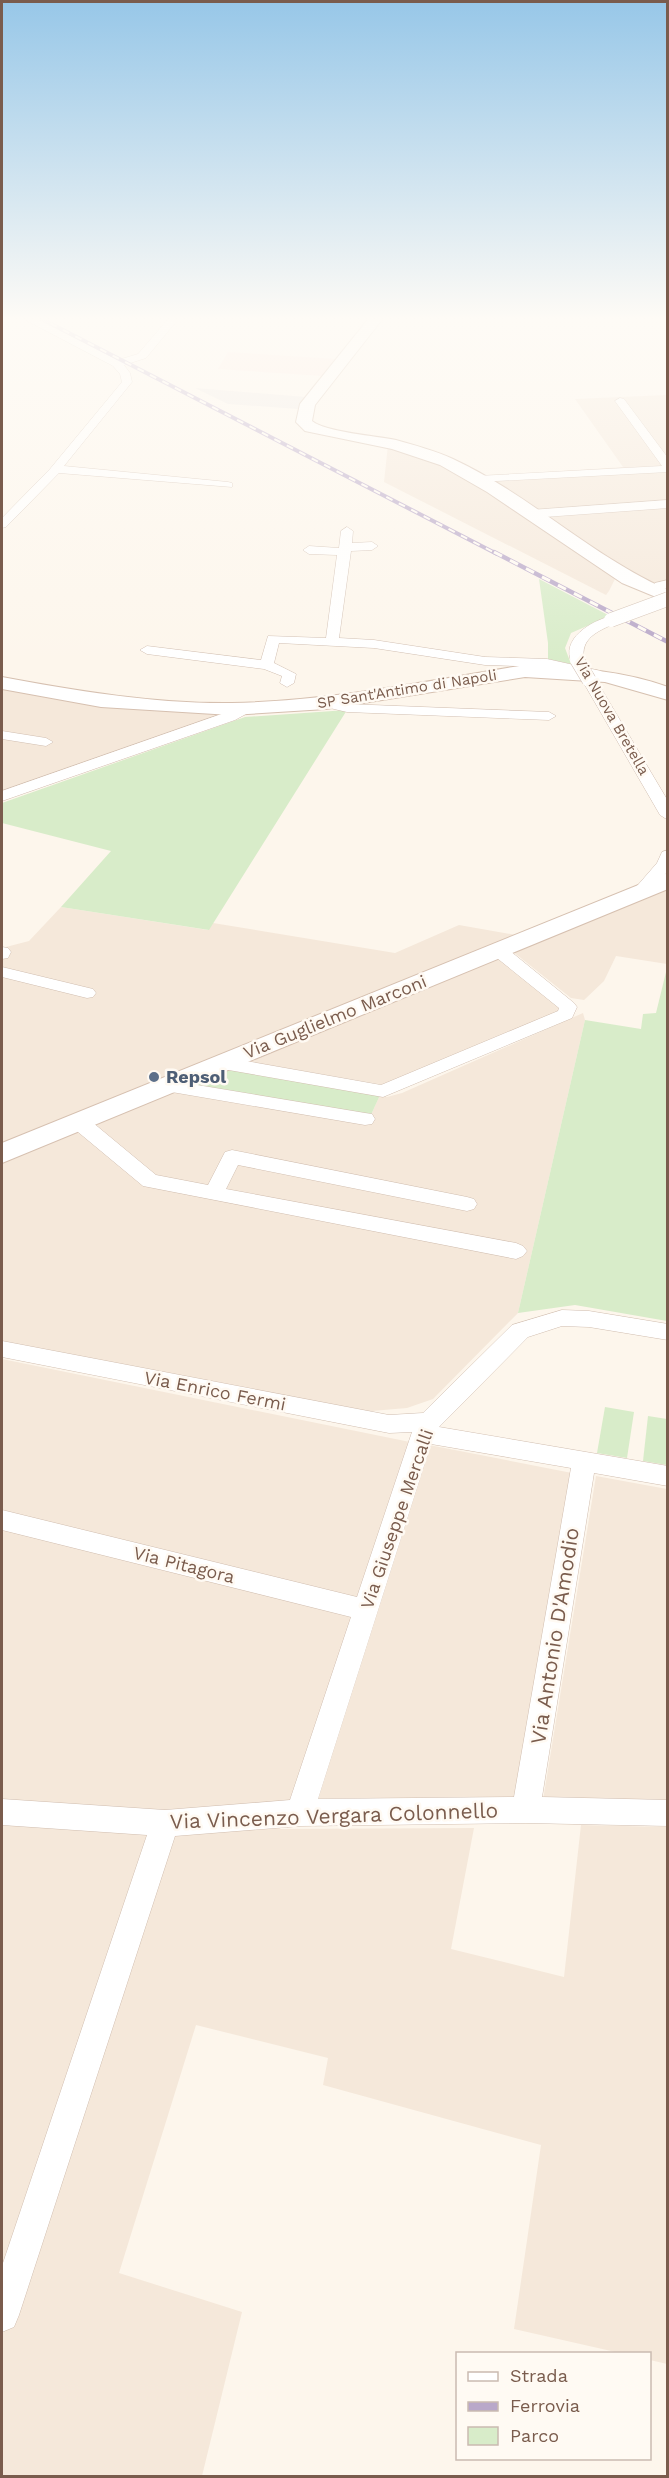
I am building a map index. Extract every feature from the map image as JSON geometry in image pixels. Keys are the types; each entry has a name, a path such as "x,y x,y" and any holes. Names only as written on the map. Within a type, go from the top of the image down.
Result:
{"street":[{"path":"2,524 56,469 86,433"},
{"path":"329,433 416,451 446,462 478,479 628,579 666,592"},
{"path":"643,433 668,467"},
{"path":"478,479 668,467"},
{"path":"56,469 228,485"},
{"path":"531,514 668,504"},
{"path":"332,642 347,531"},
{"path":"309,550 372,546"},
{"name":"Via Nuova Bretella","path":"666,592 582,636 576,645 578,660 597,678 668,815"},
{"path":"267,665 273,639 374,644 485,661 547,663 597,678"},
{"path":"147,650 267,665 289,674 286,694"},
{"name":"SP Sant'Antimo di Napoli","path":"2,683 111,702 220,708 250,708 286,694 326,703 406,692 495,674 525,671 597,678 646,686 668,694"},
{"path":"326,703 347,708 549,716"},
{"path":"2,796 250,708"},
{"path":"2,735 46,742"},
{"path":"643,890 665,864 668,855"},
{"name":"Via Guglielmo Marconi","path":"2,1154 668,880"},
{"path":"223,1063 384,1091 566,1014 568,1007 498,950"},
{"path":"2,972 87,993"},
{"path":"167,1086 365,1119"},
{"path":"80,1122 150,1181 516,1251"},
{"path":"214,1193 232,1157 467,1204"},
{"name":"Via Giuseppe Mercalli","path":"300,1813 426,1427 520,1331 562,1318 589,1319 668,1332"},
{"name":"Via Enrico Fermi","path":"2,1349 389,1424 426,1427"},
{"path":"426,1427 584,1461 668,1476"},
{"name":"Via Antonio D'Amodio","path":"526,1810 584,1461"},
{"name":"Via Pitagora","path":"2,1520 366,1610"},
{"name":"Via Vincenzo Vergara Colonnello","path":"2,1812 165,1822 300,1813 526,1810 668,1813"},
{"path":"2,2315 165,1822"}],"shaded area":[{"path":"599,433 667,433 667,592 647,584 484,476 623,467"},
{"path":"388,445 443,463 617,575 609,591 606,595 384,482"},
{"path":"2,687 81,702 220,712 219,716 2,791"},
{"path":"667,886 667,964 616,956 604,981 584,1000 571,998 512,951"},
{"path":"61,907 208,930 213,923 395,953 459,925 516,935 2,1146 2,948 29,941"},
{"path":"496,957 562,1010 385,1085 246,1061"},
{"path":"583,1013 585,1020 518,1313 433,1399 407,1408 360,1412 2,1341 2,1162 171,1090 370,1117 381,1093 387,1097 402,1093"},
{"path":"2,1359 410,1442 280,1829 474,1828 451,1949 564,1977 581,1825 667,1827 667,2364 651,2360 651,2352 616,2352 514,2329 541,2145 323,2085 328,2058 196,2025 119,2273 242,2312 202,2476 2,2476"},
{"path":"429,1445 572,1473 516,1798 315,1798"},
{"path":"596,1476 667,1489 667,1800 543,1800"}],"green space":[{"path":"539,579 610,616 571,633 565,648 571,664 548,659"},
{"path":"347,710 209,930 61,907 111,851 2,823 2,803 245,717"},
{"path":"667,968 667,1321 575,1305 518,1313 585,1020 641,1029 643,1014 656,1013"},
{"path":"228,1067 381,1093 370,1117 178,1085"},
{"path":"605,1407 634,1412 627,1458 597,1453"},
{"path":"648,1416 667,1419 667,1465 643,1461"}],"railway":[{"path":"262,433 497,554"},
{"path":"494,552 668,642"}],"place":[{"name":"Repsol","path":"154,1077"}]}
